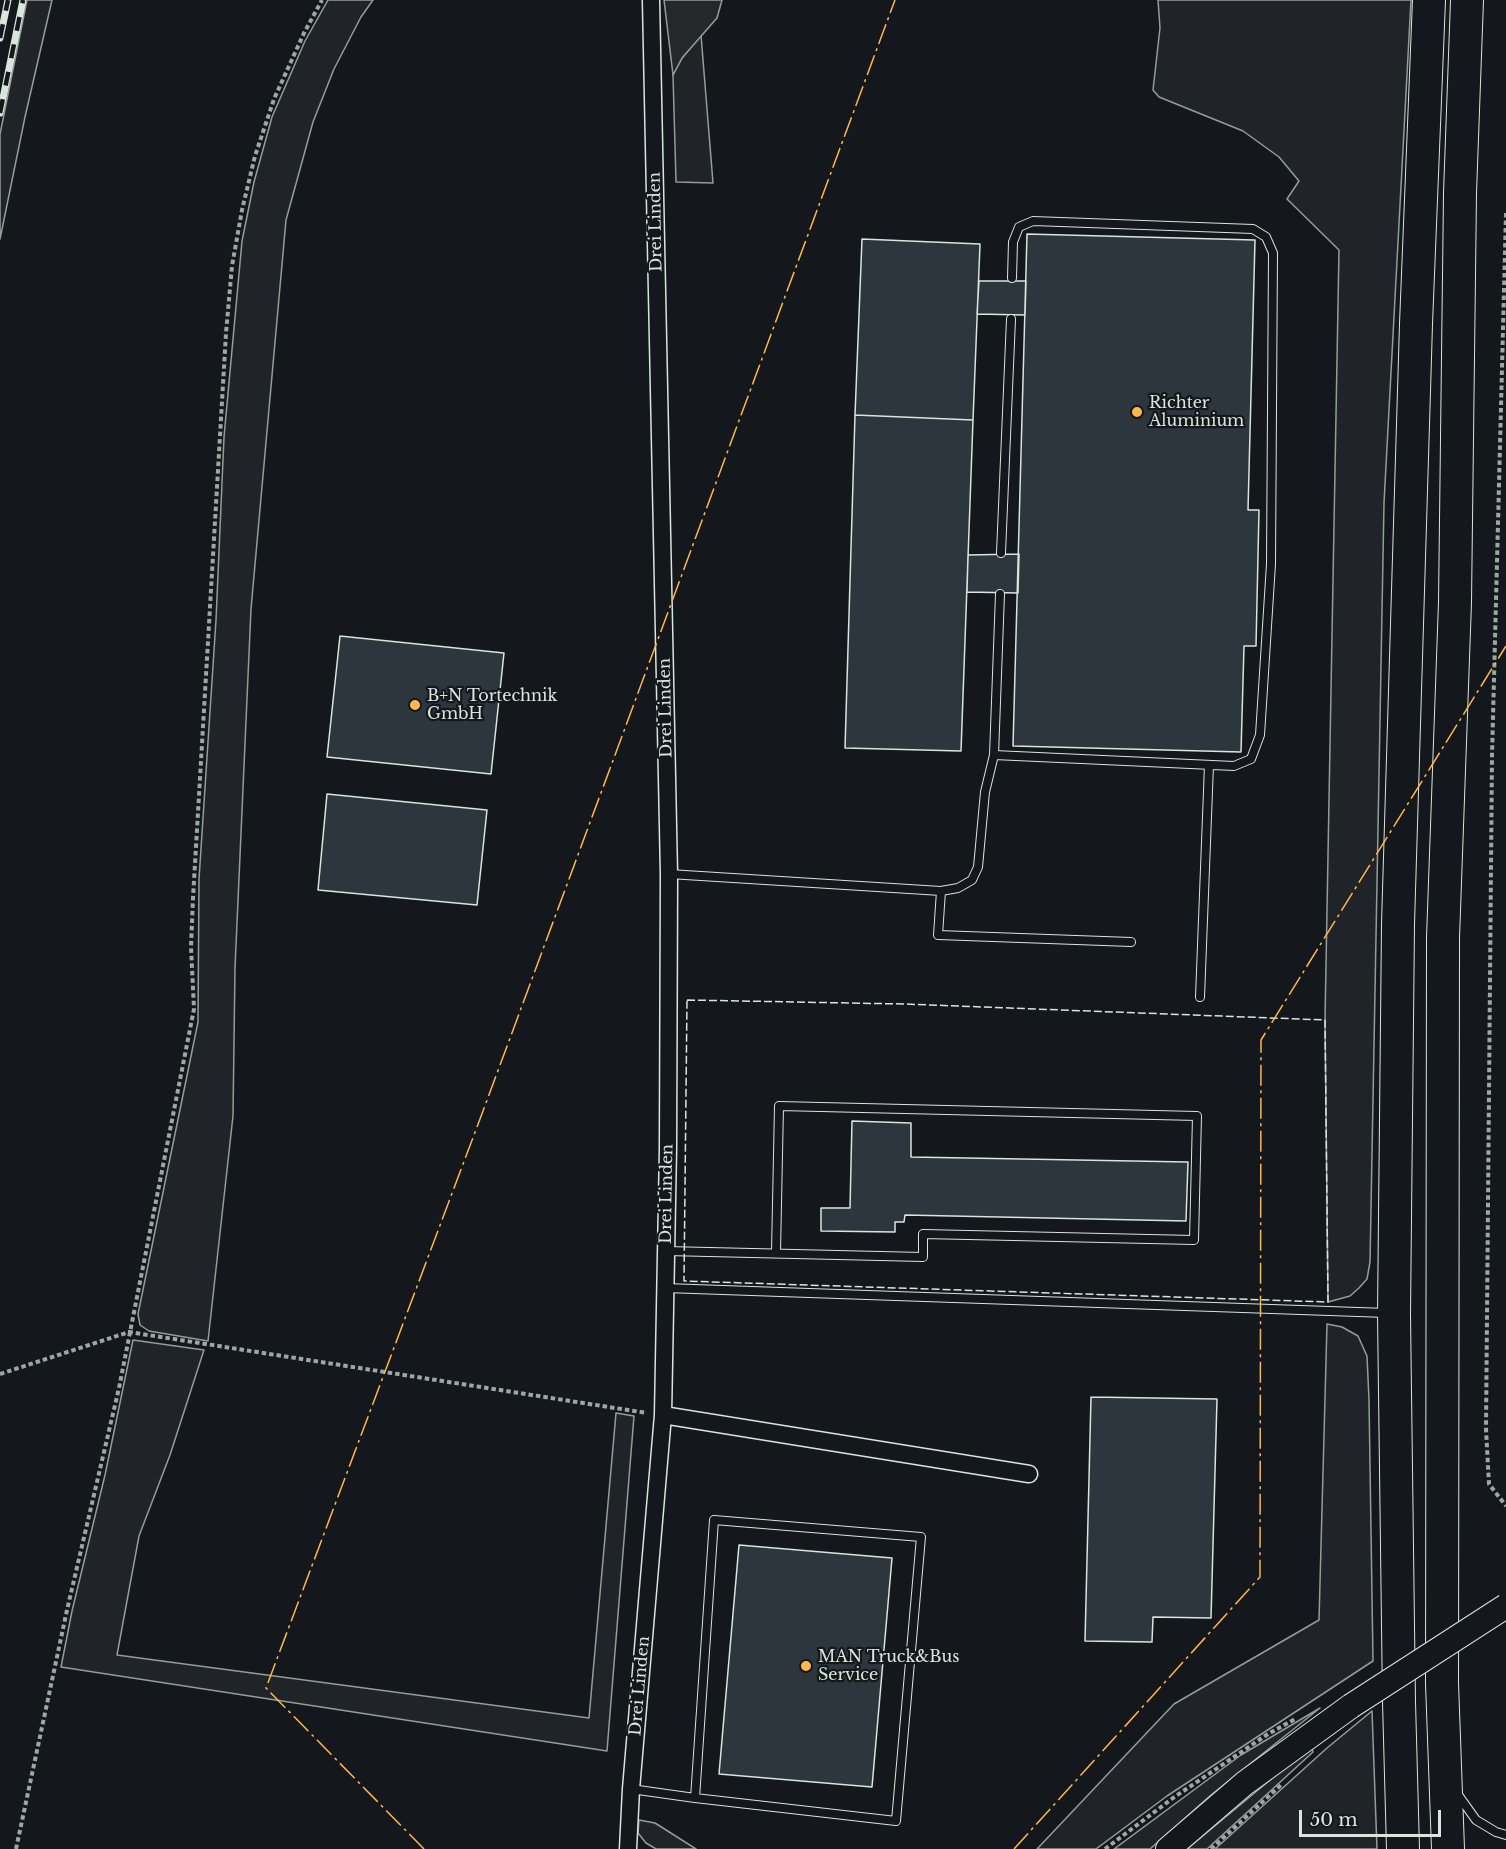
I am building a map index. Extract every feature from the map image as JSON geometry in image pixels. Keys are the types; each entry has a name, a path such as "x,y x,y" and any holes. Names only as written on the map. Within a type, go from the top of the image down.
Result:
{"highway":[{"path":"1403,1849 1394,1314 1398,924 1404,686 1429,0"},
{"path":"1448,1849 1442,1683 1443,938 1455,602 1460,193 1467,0"}],"main road":[{"path":"1168,1849 1245,1783 1351,1706 1506,1606"}],"street":[{"name":"Drei Linden","path":"628,1849 663,1415 666,1251 669,874 651,0"},
{"path":"663,1415 1029,1474"}],"lane":[{"path":"994,755 1234,766 1251,759 1260,735 1270,564 1274,253 1266,237 1253,230 1033,221 1019,227 1013,242 1012,278"},
{"path":"1002,553 1011,320"},
{"path":"669,874 941,891 958,888 972,880 978,867 985,792 994,755 1000,594"},
{"path":"1200,997 1209,765"},
{"path":"941,891 938,935 1131,942"},
{"path":"666,1251 923,1257 923,1234 1194,1240 1197,1116 779,1106 776,1252"},
{"path":"665,1288 1394,1314"},
{"path":"631,1790 695,1798 896,1821 921,1538 714,1520 695,1798"},
{"path":"1446,1778 1476,1820 1506,1835"}],"path":[{"path":"16,1849 68,1610 103,1463 194,1009 191,948 193,898 232,266 242,210 258,147 274,99 322,0"},
{"path":"1506,213 1492,756 1486,1429 1489,1484 1506,1506"},
{"path":"0,1374 129,1332 663,1415"},
{"path":"1105,1849 1173,1798 1268,1734 1297,1718"},
{"path":"1211,1849 1283,1783"}],"shaded area":[{"path":"27,0 52,0 0,239 0,134"},
{"path":"328,0 373,0 361,17 334,69 313,122 286,220 251,609 235,968 233,1116 208,1341 149,1331 140,1325 138,1314 198,1022 199,879 216,620 224,437 242,241 254,182 272,117 305,41"},
{"path":"664,0 722,0 717,18 682,58 673,75"},
{"path":"1158,0 1411,0 1384,503 1370,1262 1367,1279 1359,1288 1350,1296 1328,1302 1325,1020 1339,250 1287,199 1299,181 1279,157 1243,131 1159,97 1153,90 1160,28"},
{"path":"701,35 713,183 676,182 673,75 682,58"},
{"path":"1327,1324 1342,1327 1358,1336 1367,1356 1373,1661 1167,1796 1096,1849 1037,1849 1174,1704 1319,1620"},
{"path":"133,1340 204,1350 170,1455 139,1536 117,1655 589,1718 616,1413 634,1416 607,1751 61,1667"},
{"path":"1320,1708 1211,1795 1150,1849 1114,1849 1241,1755"},
{"path":"1372,1711 1377,1849 1215,1849 1327,1748"},
{"path":"1311,1746 1313,1752 1207,1849 1187,1849"},
{"path":"639,1820 655,1823 696,1849 656,1849 646,1843 638,1833"}],"building":[{"name":"Richter Aluminium","path":"1027,234 1255,240 1248,510 1259,510 1256,646 1244,646 1241,752 1013,746"},
{"path":"862,239 980,244 973,420 855,415"},
{"path":"979,281 1026,281 1025,315 977,314"},
{"path":"855,415 973,420 961,751 845,748"},
{"path":"1019,554 1018,593 967,592 968,555"},
{"name":"B+N Tortechnik GmbH","path":"340,636 504,653 491,774 327,757"},
{"path":"327,794 487,810 477,905 318,890"},
{"path":"852,1121 911,1123 911,1157 1188,1162 1186,1221 905,1215 904,1222 895,1222 895,1232 821,1231 821,1208 850,1208"},
{"path":"1091,1397 1217,1399 1211,1618 1153,1617 1152,1642 1085,1641"},
{"name":"MAN Truck&Bus Service","path":"739,1545 892,1558 872,1787 719,1774"}],"railway":[{"path":"0,38 8,0"},
{"path":"0,113 23,0"}],"fence":[{"path":"687,1000 904,1004 1325,1020 1328,1302 684,1281 687,1000"}],"power":[{"path":"424,1849 266,1688 483,1111 895,0"},
{"path":"1014,1849 1260,1577 1261,1040 1506,646"}],"place":[{"name":"Richter Aluminium","path":"1137,412"},
{"name":"B+N Tortechnik GmbH","path":"415,705"},
{"name":"MAN Truck&Bus Service","path":"806,1666"}]}
